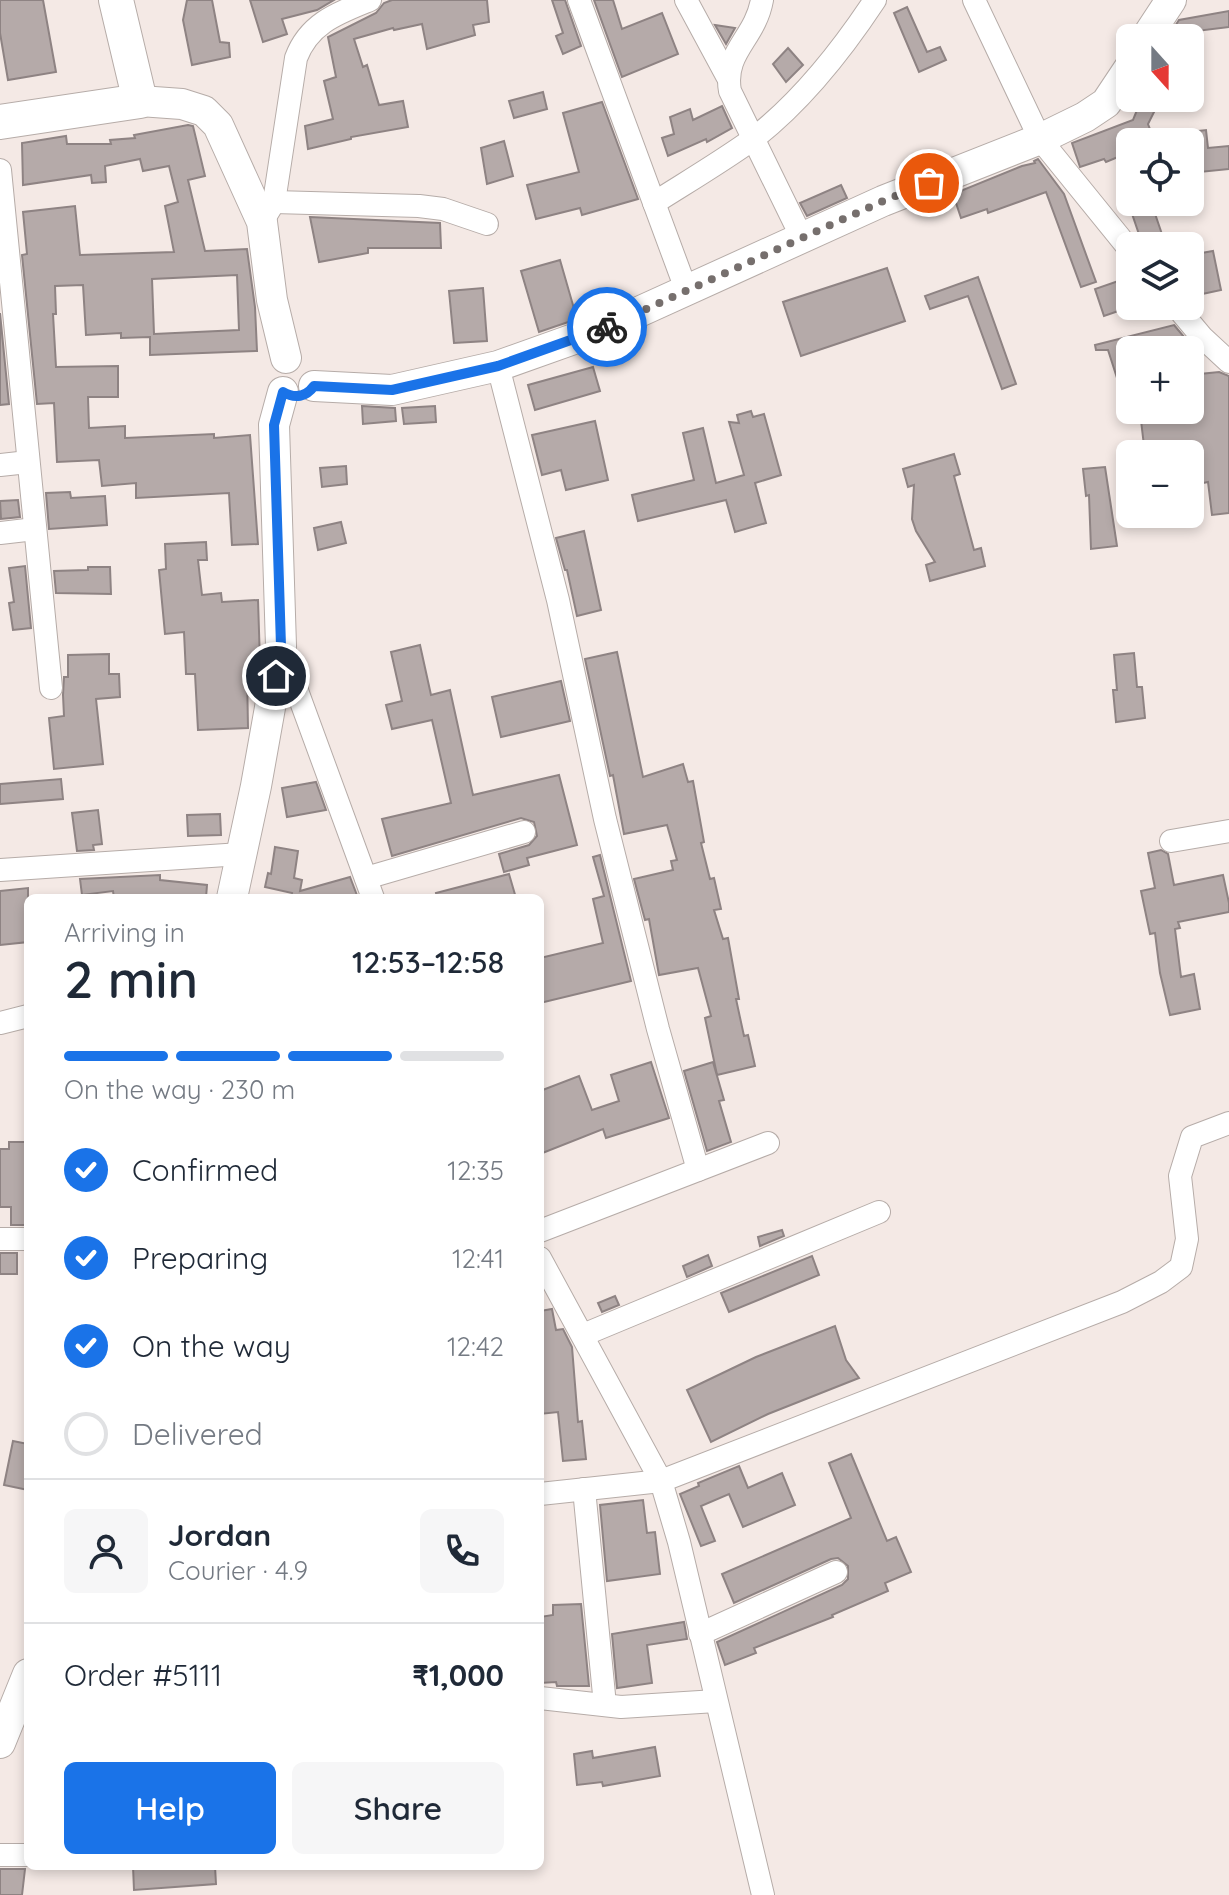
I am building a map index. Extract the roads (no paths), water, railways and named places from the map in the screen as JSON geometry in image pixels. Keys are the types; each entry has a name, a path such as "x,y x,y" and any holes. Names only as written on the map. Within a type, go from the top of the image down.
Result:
{"main road":[{"path":"116,0 140,101"},
{"path":"1155,24 1171,0"},
{"path":"314,386 392,390 498,366 599,330 883,201 1040,139 1106,103 1116,88"},
{"path":"0,122 140,101 182,104 204,111 218,125 268,212 272,300 286,358"},
{"path":"299,356 312,362 317,375 314,386 302,396 283,392 276,381 277,368 286,358 299,356"},
{"path":"233,894 281,646 274,425 283,392"},
{"path":"0,1743 24,1684"}],"street":[{"path":"370,0 326,18 301,44 268,212 419,206 443,209 487,224"},
{"path":"579,0 687,292"},
{"path":"686,0 727,76 730,91 802,238"},
{"path":"727,76 731,60 759,18 762,0"},
{"path":"654,203 753,138 813,82 875,0"},
{"path":"974,0 1040,139 1116,233"},
{"path":"0,170 10,380 28,462 51,688"},
{"path":"1188,320 1229,362"},
{"path":"498,366 558,600 605,819 658,1029 698,1170"},
{"path":"0,465 28,462"},
{"path":"0,533 35,529"},
{"path":"281,646 369,888 524,832"},
{"path":"1171,841 1229,831"},
{"path":"0,870 241,854"},
{"path":"0,1023 24,1017"},
{"path":"544,1494 661,1481 1122,1302 1161,1282 1181,1267 1187,1239 1180,1176 1192,1137 1229,1123"},
{"path":"544,1229 768,1143"},
{"path":"583,1335 879,1212"},
{"path":"0,1239 24,1239"},
{"path":"544,1265 661,1481 679,1542 763,1895"},
{"path":"584,1489 605,1705"},
{"path":"700,1634 836,1572"},
{"path":"544,1698 650,1707 716,1701"},
{"path":"0,1855 24,1855"}]}
